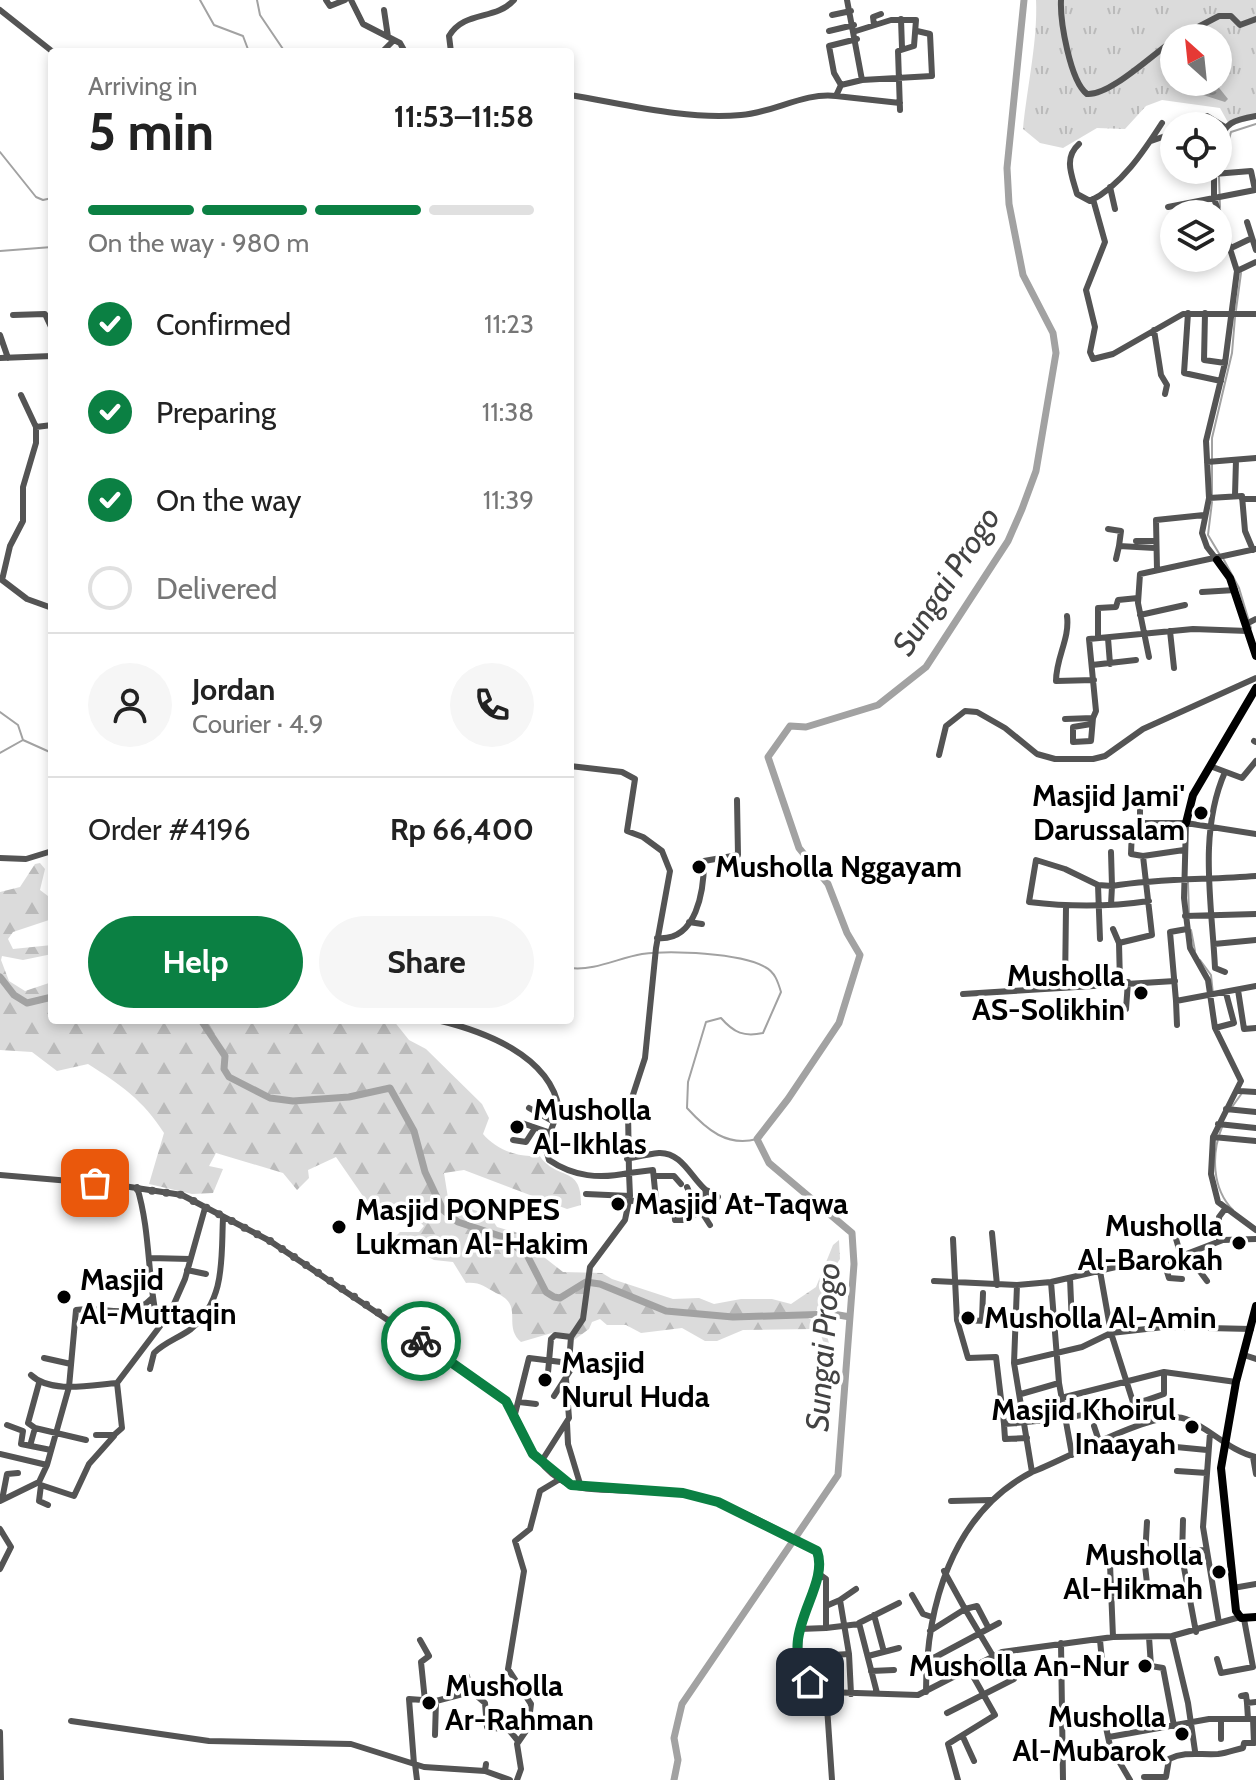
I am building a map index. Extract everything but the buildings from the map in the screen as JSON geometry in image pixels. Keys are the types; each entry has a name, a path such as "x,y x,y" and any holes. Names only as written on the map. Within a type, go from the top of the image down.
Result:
{"main road":[{"path":"1217,560 1252,624 1256,656"},
{"path":"1188,824 1193,795 1256,688"},
{"path":"1256,1306 1224,1442 1221,1494 1233,1588 1242,1618 1256,1619"}],"street":[{"path":"326,0 330,6 345,0"},
{"path":"351,0 363,24 391,38 400,48"},
{"path":"450,48 449,36 463,21 498,11 514,0"},
{"path":"847,0 862,80"},
{"path":"1061,0 1063,38 1080,87 1087,94 1095,95 1112,86 1160,50"},
{"path":"0,10 48,48"},
{"path":"384,10 391,38 385,48"},
{"path":"832,15 851,11"},
{"path":"874,25 873,17 881,14"},
{"path":"1204,24 1219,16 1231,16 1240,25 1256,19"},
{"path":"574,96 681,113 721,116 778,108 820,95 900,106 898,54 902,48 901,19"},
{"path":"841,85 834,73 829,46 855,31 874,25 916,19 914,46 902,48"},
{"path":"829,31 855,31"},
{"path":"841,85 862,80 933,74 930,34 917,31"},
{"path":"836,96 841,85"},
{"path":"1232,122 1256,116"},
{"path":"1079,144 1070,153 1071,174 1080,198 1093,199 1110,187 1151,141 1160,126"},
{"path":"1151,141 1160,138"},
{"path":"1204,200 1255,189 1251,171 1232,172"},
{"path":"1214,184 1214,198"},
{"path":"1110,187 1115,209"},
{"path":"1093,199 1105,242 1086,290 1095,327 1091,356 1097,359 1113,354 1188,313 1256,314"},
{"path":"1247,222 1256,250"},
{"path":"1232,248 1252,238"},
{"path":"1217,560 1204,542 1204,515 1209,498 1208,425 1221,381 1233,313 1237,271 1232,257"},
{"path":"1237,271 1256,262"},
{"path":"1188,313 1184,373 1221,381"},
{"path":"1205,313 1204,360 1225,363"},
{"path":"13,315 45,314 48,320"},
{"path":"1154,330 1161,375 1167,384 1165,394"},
{"path":"0,335 8,358"},
{"path":"0,358 48,356"},
{"path":"21,395 36,427 36,443 23,487 23,521 10,546 2,580 27,599 48,607"},
{"path":"36,427 48,426"},
{"path":"1207,462 1256,458"},
{"path":"1235,495 1236,460"},
{"path":"1209,498 1235,495 1242,499 1256,499"},
{"path":"1149,657 1140,615 1139,575 1254,550 1245,531 1242,499"},
{"path":"1157,570 1156,520 1204,515"},
{"path":"1108,529 1121,531 1116,559"},
{"path":"1136,541 1155,545"},
{"path":"1119,546 1155,545"},
{"path":"1202,592 1235,590"},
{"path":"1098,638 1099,607 1116,607 1118,600 1138,598"},
{"path":"1140,615 1185,605"},
{"path":"1067,616 1069,633 1057,666 1056,682 1094,680"},
{"path":"1065,719 1092,721 1094,680 1088,640 1252,624"},
{"path":"1170,631 1174,668"},
{"path":"1108,638 1110,664"},
{"path":"1092,665 1136,660"},
{"path":"939,755 946,726 965,711 977,712 1005,728 1037,754 1055,759 1102,757 1143,729 1256,678"},
{"path":"1210,766 1242,778 1256,761"},
{"path":"574,766 622,772 635,779 627,831 662,851 670,871 657,938 645,1058 628,1110 630,1198 623,1226 593,1261 588,1275 583,1319 571,1337 566,1379 570,1408 568,1444 581,1487"},
{"path":"1225,772 1217,790 1211,828 1209,882 1216,969 1225,972"},
{"path":"657,938 675,935 696,914 703,892 704,861 738,855 737,800"},
{"path":"1140,809 1140,823"},
{"path":"1184,850 1143,856 1131,854 1132,829 1140,823 1188,824 1256,834"},
{"path":"1188,824 1184,850 1187,929 1192,955 1208,980 1215,1028 1240,1078 1239,1091 1226,1109 1213,1137 1212,1180 1217,1199 1225,1209 1256,1230"},
{"path":"0,858 26,859 48,852"},
{"path":"1111,852 1111,905"},
{"path":"1119,943 1151,936 1143,856"},
{"path":"1149,901 1066,907 1028,902 1036,860 1065,869 1098,885 1112,886 1147,880 1209,882 1256,876"},
{"path":"1098,885 1096,906 1100,939"},
{"path":"1065,987 1066,907"},
{"path":"1188,916 1256,914"},
{"path":"689,922 702,924"},
{"path":"1113,929 1119,943 1126,1009"},
{"path":"1158,932 1187,929"},
{"path":"1170,932 1177,1025"},
{"path":"1214,944 1256,940"},
{"path":"963,994 1175,981"},
{"path":"1176,1001 1212,997 1256,986"},
{"path":"1238,990 1244,1029 1256,1028"},
{"path":"1215,1028 1234,1023 1226,993"},
{"path":"448,1024 506,1046 534,1065 558,1104 548,1132 545,1157 565,1171 589,1176 651,1168 656,1200"},
{"path":"1239,1091 1256,1092"},
{"path":"529,1108 554,1122"},
{"path":"1226,1109 1256,1112"},
{"path":"519,1122 548,1132"},
{"path":"1218,1124 1256,1128"},
{"path":"513,1140 526,1142 535,1128"},
{"path":"1213,1137 1256,1141"},
{"path":"627,1159 661,1153 677,1158 708,1191 718,1197"},
{"path":"0,1175 137,1187 182,1195 270,1241 506,1401 524,1440 541,1462 560,1479 581,1487 683,1493 718,1502 817,1551 819,1574 800,1629 799,1657 804,1675 826,1692 910,1696 926,1692 993,1656 1032,1647 1113,1637 1172,1636 1242,1618 1253,1667 1221,1673 1217,1659"},
{"path":"654,1176 674,1176 684,1185 694,1203"},
{"path":"137,1187 146,1215 151,1299 158,1325"},
{"path":"586,1194 656,1200 674,1205 694,1203 708,1191"},
{"path":"674,1205 675,1220 686,1220 701,1211 710,1225"},
{"path":"18,1473 9,1471 2,1478 1,1500 40,1484 75,1496 89,1464 122,1427 117,1383 170,1313 187,1270 205,1208"},
{"path":"1219,1241 1219,1217 1225,1209"},
{"path":"150,1369 154,1353 190,1330 205,1314 219,1289 223,1218"},
{"path":"1174,1232 1184,1255 1207,1281"},
{"path":"992,1233 997,1285"},
{"path":"953,1239 957,1320 968,1358 1014,1360 1056,1354 1111,1333 1164,1327 1251,1329"},
{"path":"934,1281 997,1285 1051,1282 1129,1264 1164,1262 1219,1241 1256,1239"},
{"path":"150,1258 190,1259"},
{"path":"1164,1262 1169,1278 1182,1279"},
{"path":"187,1270 206,1274"},
{"path":"1100,1271 1111,1333 1140,1424"},
{"path":"1070,1278 1072,1325"},
{"path":"1051,1282 1063,1417 1072,1455"},
{"path":"1017,1285 1014,1360 1032,1472"},
{"path":"982,1320 983,1293"},
{"path":"48,1505 39,1501 40,1484 69,1387 77,1309 125,1312 143,1307 151,1299"},
{"path":"957,1320 1016,1322"},
{"path":"547,1384 551,1338 571,1337"},
{"path":"142,1349 154,1353"},
{"path":"1244,1355 1256,1359"},
{"path":"996,1357 1005,1439 1027,1438"},
{"path":"44,1358 71,1364"},
{"path":"514,1418 528,1359 569,1363"},
{"path":"1004,1424 1063,1417 1164,1394 1164,1372"},
{"path":"1061,1398 1164,1372 1236,1382"},
{"path":"31,1375 39,1383 69,1387 117,1383"},
{"path":"554,1396 566,1379"},
{"path":"39,1383 28,1423 35,1428 86,1440"},
{"path":"1021,1394 1059,1383"},
{"path":"519,1402 536,1404"},
{"path":"926,1692 932,1617 944,1571 991,1500 1012,1482 1140,1424 1174,1415 1255,1457 1256,1474"},
{"path":"541,1462 567,1423"},
{"path":"7,1425 23,1431 20,1443 51,1450"},
{"path":"1094,1426 1100,1444"},
{"path":"30,1446 35,1428"},
{"path":"1210,1433 1207,1450 1206,1550 1219,1623"},
{"path":"96,1435 114,1435"},
{"path":"1176,1447 1207,1450"},
{"path":"549,1469 552,1448"},
{"path":"0,1454 47,1465"},
{"path":"1177,1471 1207,1473"},
{"path":"518,1741 530,1720 530,1701 508,1669 524,1571 515,1541 530,1529 540,1491 560,1479"},
{"path":"951,1501 991,1500"},
{"path":"1183,1520 1182,1552 1186,1588 1196,1632"},
{"path":"1147,1522 1145,1556 1148,1592"},
{"path":"0,1529 11,1547 0,1569"},
{"path":"1113,1637 1110,1563 1206,1550"},
{"path":"944,1571 993,1656"},
{"path":"819,1574 826,1579 826,1628"},
{"path":"1233,1588 1256,1584"},
{"path":"1111,1594 1186,1588"},
{"path":"826,1606 856,1589"},
{"path":"912,1595 923,1614 932,1617"},
{"path":"840,1600 849,1654 851,1694"},
{"path":"800,1629 845,1628 899,1603"},
{"path":"930,1631 965,1609 977,1606 988,1627"},
{"path":"874,1615 884,1652"},
{"path":"926,1662 999,1623"},
{"path":"859,1624 877,1693"},
{"path":"1172,1636 1195,1751"},
{"path":"1149,1637 1151,1666 1163,1668 1174,1726"},
{"path":"420,1640 422,1648 429,1651 429,1657 421,1662 425,1701"},
{"path":"1100,1640 1103,1672"},
{"path":"1061,1643 1063,1780"},
{"path":"868,1656 899,1648"},
{"path":"799,1657 849,1654"},
{"path":"958,1780 948,1746 995,1715 969,1669"},
{"path":"871,1671 894,1670"},
{"path":"467,1676 471,1691 485,1703 487,1727 512,1731 518,1741 521,1769 517,1780"},
{"path":"947,1713 1014,1679"},
{"path":"417,1780 408,1702 411,1698 436,1701 471,1691 523,1691"},
{"path":"826,1692 832,1780"},
{"path":"1144,1777 1166,1777 1169,1759 1195,1751 1217,1754 1254,1743 1246,1695 1241,1696"},
{"path":"435,1735 436,1701"},
{"path":"1247,1703 1256,1702"},
{"path":"1062,1715 1104,1718 1109,1737 1130,1780"},
{"path":"1221,1719 1221,1739"},
{"path":"1109,1737 1221,1719 1252,1719"},
{"path":"71,1721 209,1741 351,1744 415,1764 485,1767 510,1780"},
{"path":"0,1732 1,1780"},
{"path":"963,1737 974,1761"}],"green space":[{"path":"1036,0 1256,0 1256,118 1232,125 1232,112 1162,100 1146,106 1125,129 1097,128 1063,148 1040,143 1023,129 1034,47"},
{"path":"40,863 45,869 40,890 48,896 48,920 13,932 8,939 13,949 48,945 48,955 23,960 2,956 1,960 9,981 25,991 48,983 48,1024 396,1024 409,1040 426,1049 482,1104 489,1118 483,1134 488,1139 516,1154 539,1155 553,1168 573,1178 580,1192 581,1205 567,1209 464,1170 444,1173 448,1198 454,1203 489,1215 497,1227 522,1234 531,1247 563,1272 602,1273 673,1299 699,1298 714,1304 741,1299 772,1299 791,1304 816,1287 833,1245 839,1240 840,1259 830,1274 827,1301 808,1318 825,1327 833,1360 829,1360 821,1335 811,1329 743,1330 717,1341 705,1341 682,1328 641,1333 626,1325 607,1325 600,1319 592,1322 589,1329 574,1340 560,1338 555,1332 521,1342 513,1329 512,1309 505,1298 482,1285 466,1283 453,1262 434,1260 394,1238 400,1232 419,1232 424,1226 402,1211 390,1210 376,1215 336,1157 308,1170 309,1178 297,1190 283,1173 216,1153 209,1166 223,1169 213,1193 192,1194 149,1184 164,1133 130,1094 88,1064 57,1071 32,1052 0,1050 0,892 20,887 35,864"}],"water":[{"path":"1206,96 1226,96 1228,99 1225,102"}],"waterway":[{"path":"200,0 214,25 243,36 248,48"},
{"path":"257,0 260,15 282,48"},
{"name":"Sungai Progo","path":"674,1780 678,1760 674,1738 682,1704 838,1475 854,1264 852,1233 769,1163 757,1139 839,1023 860,955 847,933 828,884 799,848 768,757 790,726 806,727 878,705 926,667 1008,541 1036,471 1056,353 1053,333 1023,275 1009,204 1007,168 1024,0"},
{"path":"1232,132 1256,124"},
{"path":"0,152 36,197 48,199"},
{"path":"1219,184 1220,200"},
{"path":"0,251 48,247"},
{"path":"1236,310 1241,273"},
{"path":"1212,496 1212,438 1232,353 1235,317"},
{"path":"1212,502 1208,535 1220,555"},
{"path":"1224,560 1239,588 1251,628"},
{"path":"0,712 18,725 23,740"},
{"path":"0,753 23,740 48,751"},
{"path":"1188,882 1189,915"},
{"path":"1191,930 1195,951"},
{"path":"574,968 597,966 642,954 670,952 740,958 771,972 781,992 763,1033 740,1033 721,1018 706,1022 688,1082 687,1108 702,1123 727,1139 757,1139"},
{"path":"1200,960 1211,975 1213,994"},
{"path":"0,977 14,995 27,1003 48,998"},
{"path":"204,1024 225,1056 224,1069 229,1077 270,1098 293,1101 349,1097 390,1088 414,1131 425,1172 443,1210 458,1222 503,1237 527,1255 546,1292 554,1297 560,1298 586,1282 600,1284 666,1311 733,1317 833,1314 850,1317"},
{"path":"1232,1107 1242,1093"},
{"path":"1222,1127 1216,1148 1217,1182 1233,1210"}],"way so far":[{"path":"95,1183 182,1195 270,1241 421,1341"}],"place":[{"name":"Masjid Jami' Darussalam","path":"1201,813"},
{"name":"Musholla Nggayam","path":"699,867"},
{"name":"Musholla AS-Solikhin","path":"1141,993"},
{"name":"Musholla Al-Ikhlas","path":"517,1127"},
{"name":"Masjid At-Taqwa","path":"618,1204"},
{"name":"Masjid PONPES Lukman Al-Hakim","path":"339,1227"},
{"name":"Musholla Al-Barokah","path":"1239,1243"},
{"name":"Masjid Al-Muttaqin","path":"64,1297"},
{"name":"Musholla Al-Amin","path":"968,1318"},
{"name":"Masjid Nurul Huda","path":"545,1380"},
{"name":"Masjid Khoirul Inaayah","path":"1192,1427"},
{"name":"Musholla Al-Hikmah","path":"1219,1572"},
{"name":"Musholla An-Nur","path":"1145,1666"},
{"name":"Musholla Ar-Rahman","path":"429,1703"},
{"name":"Musholla Al-Mubarok","path":"1182,1734"}],"route":[{"path":"421,1341 506,1401 533,1454 571,1485 683,1493 718,1502 817,1551 821,1563 819,1574 800,1629 801,1666 810,1682"}]}
